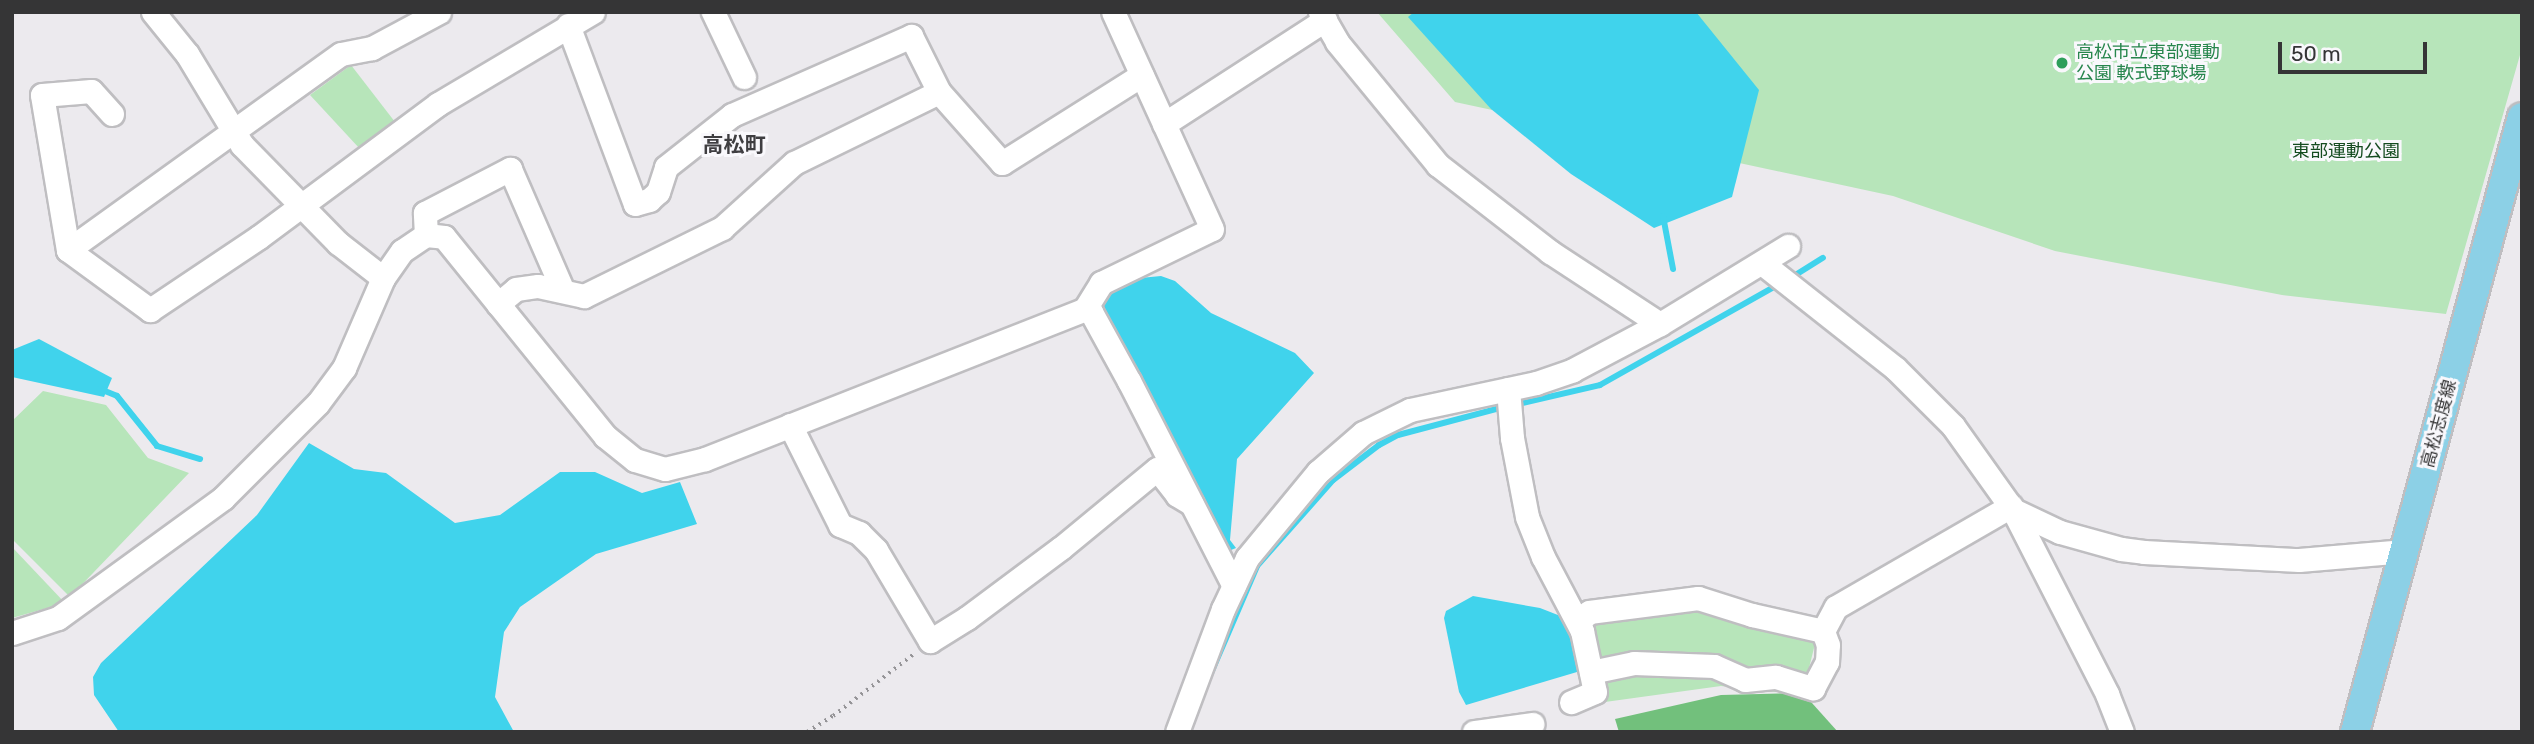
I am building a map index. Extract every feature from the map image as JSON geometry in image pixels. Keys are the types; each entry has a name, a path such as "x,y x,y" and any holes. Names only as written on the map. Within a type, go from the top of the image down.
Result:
{"main road":[{"name":"高松志度線","path":"2355,732 2522,117"}],"street":[{"path":"153,12 187,54 216,100 232,133 338,243 383,278"},
{"path":"68,250 341,54 372,48 439,12"},
{"path":"713,12 744,77"},
{"path":"12,633 58,618 223,498 318,403 344,368 383,278 402,251 425,235 444,237 605,436 635,460 665,469 705,459 1085,309 1101,283 1212,229 1113,12"},
{"path":"112,114 91,91 42,95 68,250 150,310 301,206 438,104 583,16 635,204 649,200 657,192 666,167 732,116 911,36 939,92 1002,163 1142,75"},
{"path":"1164,124 1323,16 1337,42 1374,90 1438,165 1550,252 1660,324"},
{"path":"498,304 516,289 538,286 584,296 722,228 794,163 939,92"},
{"path":"425,235 425,213 510,169 563,291"},
{"path":"1177,732 1247,558 1318,472 1363,433 1410,410 1508,389 1573,370 1660,324 1788,246"},
{"path":"1762,263 1895,368 1936,406 2012,508 2107,694 2122,732"},
{"path":"1085,309 1091,312 1123,369 1234,586"},
{"path":"1508,389 1512,438 1527,517 1543,557 1578,622 1591,672 1595,692 1571,702"},
{"path":"790,425 840,525 859,533 876,550 930,641 967,618 1061,548 1157,469 1177,495 1192,504"},
{"path":"2012,508 2060,532 2121,549 2144,552 2299,559 2405,551"},
{"path":"1591,672 1634,663 1714,666 1745,680 1776,677 1813,688 1828,662 1828,645 1823,631 1836,607 2012,508"},
{"path":"1578,622 1589,612 1698,598 1752,615 1823,631"},
{"path":"1474,732 1532,724"}],"path":[{"path":"807,732 880,682 930,641"}],"green space":[{"name":"東部運動公園","path":"1377,12 2522,12 2522,48 2446,314 2282,295 2055,251 1893,196 1455,102"},
{"path":"351,65 395,122 360,149 310,95"},
{"path":"43,391 106,405 148,458 189,473 70,597 12,539 12,421"},
{"path":"12,547 65,603 12,618"},
{"path":"1694,603 1817,636 1807,676 1776,692 1721,686 1605,702 1597,661 1594,615"},
{"path":"1803,693 1838,732 1619,732 1615,719 1721,695"}],"water":[{"path":"1414,12 1696,12 1759,90 1732,197 1654,228 1571,174 1491,109 1408,17"},
{"path":"1161,276 1175,281 1211,313 1295,353 1314,373 1237,459 1230,540 1236,548 1226,552 1104,314 1102,303 1107,292 1130,279"},
{"path":"39,339 112,378 104,397 12,377 12,350"},
{"path":"309,443 354,469 386,473 455,523 500,515 560,472 595,472 642,493 680,482 697,524 596,554 520,607 504,632 495,697 514,732 119,732 94,695 93,677 101,663 257,515"},
{"path":"1473,596 1540,608 1563,617 1572,631 1578,655 1577,672 1466,705 1459,692 1444,618 1446,611"}],"waterway":[{"path":"1663,216 1673,269"},
{"path":"1789,279 1823,258"},
{"path":"1514,405 1600,385 1779,284"},
{"path":"100,389 117,396 157,446 200,459"},
{"path":"1211,673 1257,566 1333,480 1379,445 1398,435 1504,407"}],"place":[{"name":"高松市立東部運動 公園 軟式野球場","path":"2062,63"}],"district":[{"name":"高松町","path":"734,145"}]}
